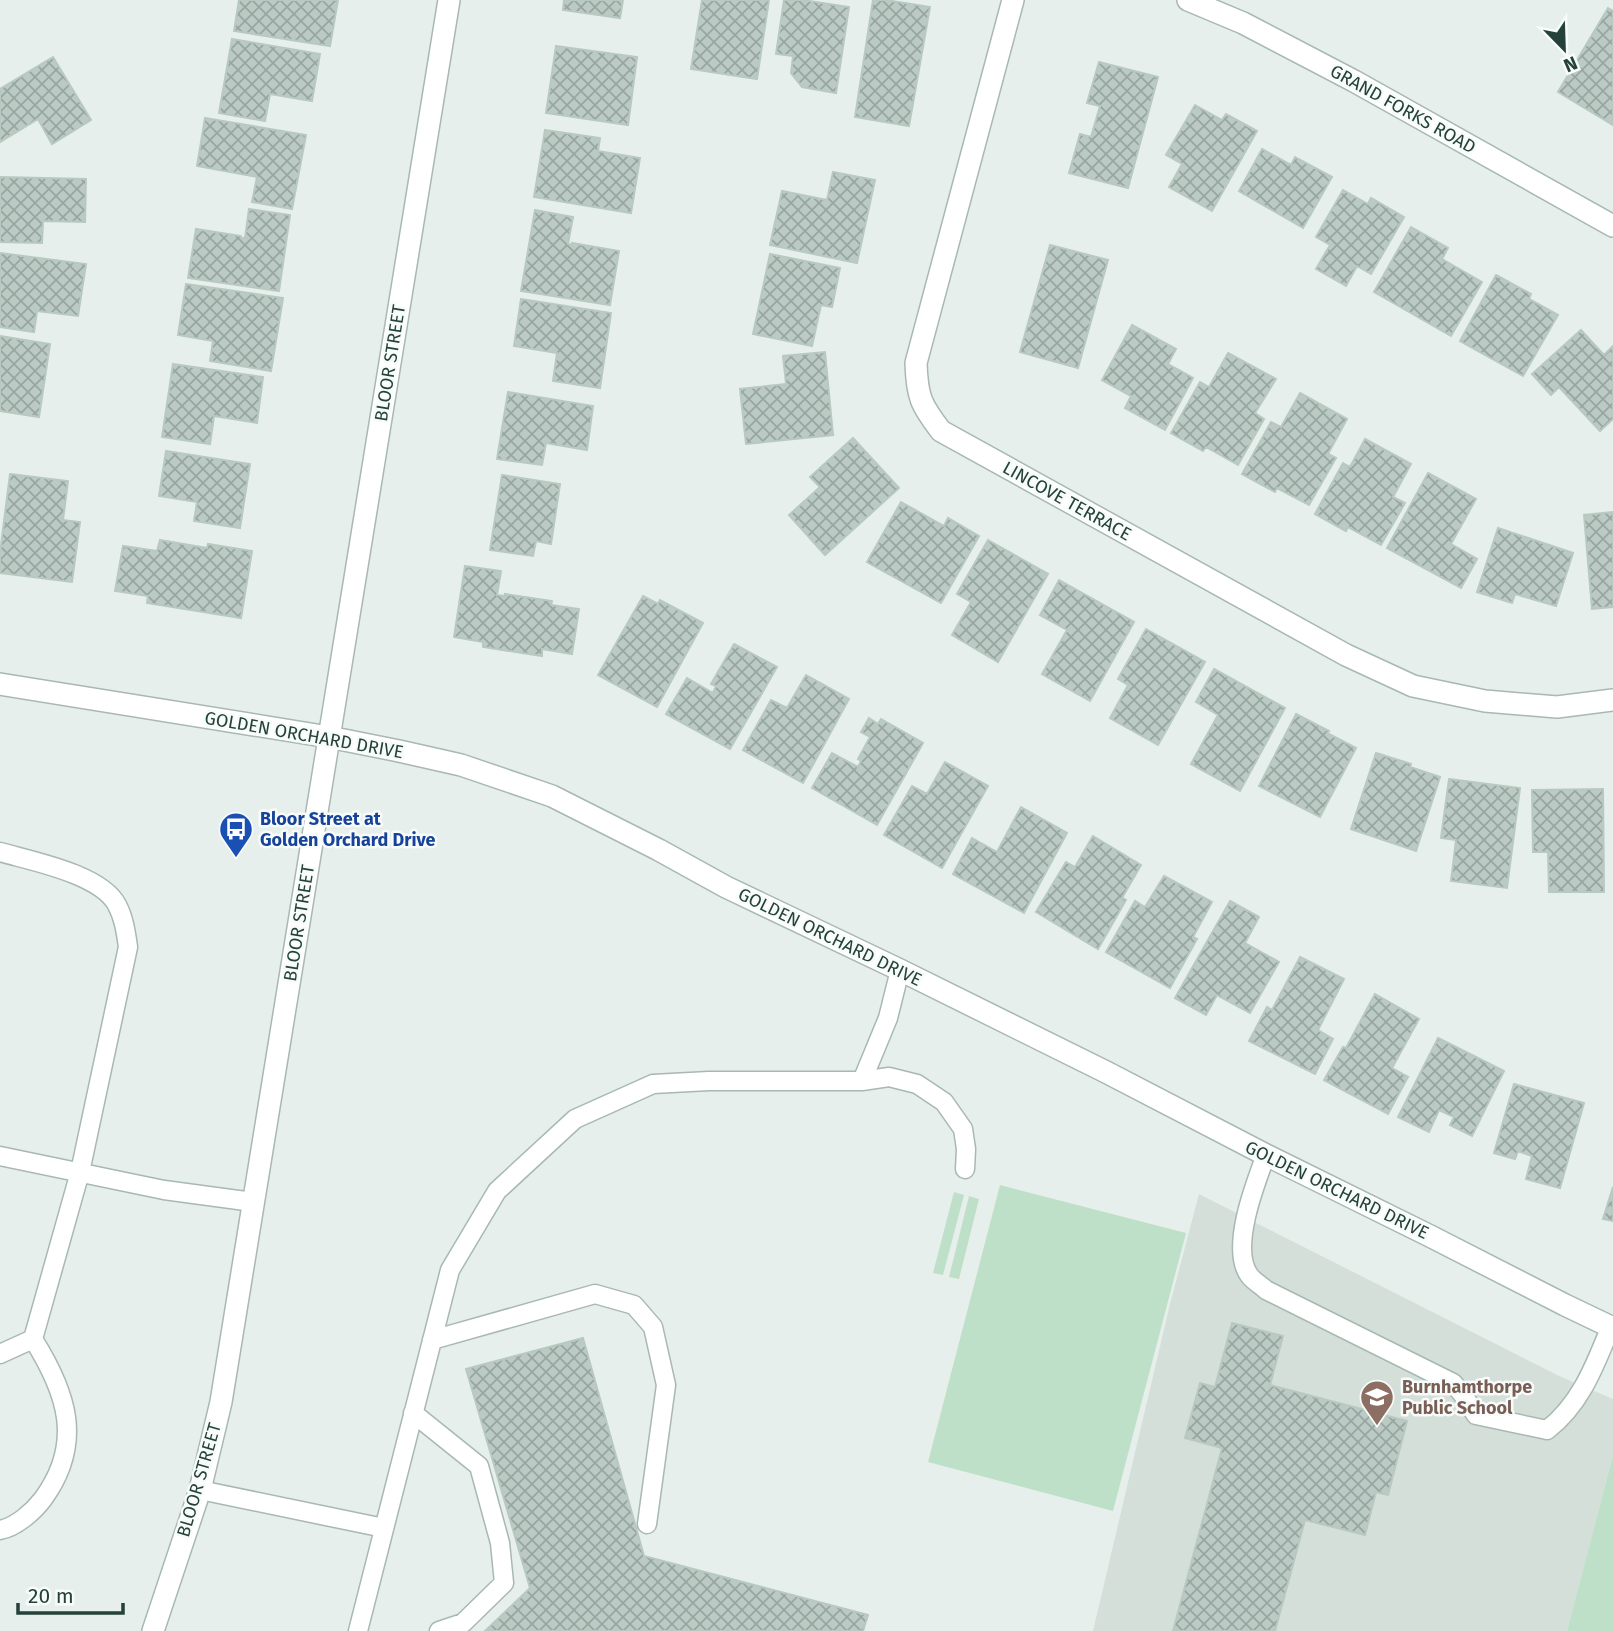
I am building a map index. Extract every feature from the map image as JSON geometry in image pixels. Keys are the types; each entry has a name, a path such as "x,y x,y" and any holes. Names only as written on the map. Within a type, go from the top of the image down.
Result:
{"street":[{"name":"BLOOR STREET","path":"153,1631 200,1490 221,1402 449,0"},
{"name":"LINCOVE TERRACE","path":"1013,0 916,363 917,386 924,410 941,431 1346,655 1413,686 1485,701 1557,707 1613,700"},
{"name":"GRAND FORKS ROAD","path":"1188,0 1243,23 1354,81 1613,226"},
{"name":"GOLDEN ORCHARD DRIVE","path":"0,684 329,737 461,765 552,796 726,887 1106,1072 1266,1155 1612,1327"}],"lane":[{"path":"0,852 58,868 102,889 116,903 124,923 128,947 80,1172 33,1339 61,1392 67,1421 65,1450 56,1478 40,1503 17,1522 5,1530 0,1530"},
{"path":"862,1081 888,1018 900,970"},
{"path":"358,1631 450,1270 497,1191 575,1119 653,1084 709,1081 862,1081 889,1077 917,1084 944,1102 963,1129 965,1169"},
{"path":"1266,1155 1251,1195 1241,1244 1243,1262 1250,1276 1266,1290 1453,1383 1476,1415 1547,1430 1561,1419 1576,1400 1612,1327"},
{"path":"0,1156 164,1191 253,1202"},
{"path":"432,1340 595,1294 634,1305 653,1327 666,1384 647,1524"},
{"path":"0,1354 33,1339"},
{"path":"413,1413 479,1466 500,1542 504,1583 463,1623 439,1631"},
{"path":"200,1490 384,1528"}],"shaded area":[{"name":"Burnhamthorpe Public School","path":"1199,1194 1559,1376 1613,1399 1613,1455 1567,1631 1093,1631 1170,1304"}],"green space":[{"path":"1000,1185 1186,1233 1113,1511 928,1462"},
{"path":"954,1192 964,1195 943,1275 933,1273"},
{"path":"969,1196 979,1199 959,1279 949,1277"},
{"path":"1613,1455 1613,1631 1567,1631"}],"building":[{"path":"239,0 338,0 330,46 234,31"},
{"path":"564,0 623,0 620,18 563,10"},
{"path":"702,0 769,0 757,79 691,69"},
{"path":"784,0 849,7 836,93 802,87 791,73 793,56 776,54"},
{"path":"873,0 930,7 909,126 855,117"},
{"path":"1608,8 1613,11 1613,125 1558,92"},
{"path":"232,39 320,54 312,101 270,94 265,121 219,113"},
{"path":"556,46 637,57 628,125 546,113"},
{"path":"53,57 91,120 52,144 38,119 0,142 0,89"},
{"path":"1099,62 1158,77 1128,188 1069,173 1080,134 1091,137 1100,106 1087,103"},
{"path":"1195,105 1222,120 1226,114 1257,131 1212,211 1169,187 1182,164 1166,155"},
{"path":"205,118 306,135 292,209 252,202 257,177 197,166"},
{"path":"545,130 600,138 598,151 640,158 631,213 534,197"},
{"path":"1262,149 1291,165 1295,157 1332,177 1303,228 1239,191"},
{"path":"833,172 875,180 857,263 770,245 782,191 827,200"},
{"path":"0,177 86,179 85,222 43,221 42,243 0,242"},
{"path":"1343,190 1368,204 1371,198 1404,217 1371,274 1357,266 1346,286 1316,269 1330,245 1316,237"},
{"path":"249,209 290,215 279,291 188,278 196,229 245,238"},
{"path":"535,210 573,217 568,244 619,251 610,305 521,291"},
{"path":"1411,227 1448,248 1442,259 1482,282 1451,336 1374,292"},
{"path":"1050,245 1108,260 1078,368 1020,352"},
{"path":"0,253 86,264 78,316 37,311 34,332 0,327"},
{"path":"770,254 840,268 832,307 821,305 812,346 753,334"},
{"path":"1496,275 1531,294 1529,299 1558,315 1523,376 1460,341"},
{"path":"186,284 283,298 271,371 210,361 213,341 178,335"},
{"path":"521,299 611,313 600,388 553,381 557,353 514,346"},
{"path":"1132,325 1176,349 1168,364 1193,378 1165,430 1125,408 1131,396 1102,380"},
{"path":"1581,330 1604,355 1613,346 1613,419 1600,431 1559,387 1551,395 1532,374"},
{"path":"0,336 50,344 39,417 0,411"},
{"path":"825,352 833,435 746,444 740,389 786,384 783,356"},
{"path":"1228,353 1276,379 1255,413 1264,419 1238,465 1206,447 1203,451 1171,433 1200,382 1209,387"},
{"path":"173,364 263,377 257,423 214,416 210,444 162,437"},
{"path":"508,392 593,406 587,450 546,443 542,465 497,459"},
{"path":"1300,393 1347,419 1328,454 1336,458 1309,505 1277,488 1275,492 1242,474 1271,422 1281,427"},
{"path":"853,438 899,488 825,555 789,515 820,487 810,477"},
{"path":"1365,439 1411,464 1393,497 1405,503 1381,545 1348,527 1346,531 1315,514 1343,463 1350,467"},
{"path":"166,451 250,464 240,528 194,521 197,502 159,496"},
{"path":"1428,473 1476,499 1451,544 1477,559 1461,588 1387,548"},
{"path":"10,474 68,481 63,520 80,522 72,582 0,573"},
{"path":"502,475 560,484 551,544 536,541 533,556 490,550"},
{"path":"901,502 944,526 948,518 979,536 941,603 867,562"},
{"path":"1613,512 1613,607 1592,609 1584,515"},
{"path":"1498,528 1573,553 1556,606 1515,594 1512,603 1477,592"},
{"path":"160,540 207,548 208,544 252,551 241,618 147,603 148,596 115,591 123,546 157,551"},
{"path":"988,540 1048,574 998,662 952,635 971,602 957,594"},
{"path":"465,566 501,571 497,595 552,601 551,605 579,609 572,654 542,649 542,656 483,647 483,642 454,637"},
{"path":"1059,580 1134,622 1090,701 1042,674 1067,630 1040,615"},
{"path":"643,596 658,604 660,600 703,623 657,707 598,675"},
{"path":"1146,629 1205,662 1158,745 1110,718 1128,685 1118,679"},
{"path":"734,644 777,667 730,749 666,714 687,678 713,693 716,686 711,684"},
{"path":"1214,669 1285,708 1240,791 1191,764 1218,715 1196,702"},
{"path":"806,675 849,699 803,783 743,750 771,700 787,708"},
{"path":"1296,714 1356,748 1320,817 1259,786"},
{"path":"869,718 878,724 881,719 923,743 877,825 812,788 832,753 858,767 861,761 858,759 870,737 861,732"},
{"path":"1376,753 1440,777 1416,851 1351,829"},
{"path":"945,762 988,786 942,868 884,835 912,786 927,794"},
{"path":"1449,779 1520,788 1507,888 1451,881 1456,840 1441,838"},
{"path":"1603,789 1604,892 1549,892 1548,852 1533,852 1532,790"},
{"path":"1021,807 1067,833 1024,913 953,874 972,838 997,852"},
{"path":"1093,836 1141,865 1122,898 1126,900 1098,949 1036,912 1066,862 1075,867"},
{"path":"1164,876 1212,902 1193,937 1197,939 1170,988 1106,952 1135,901 1145,907"},
{"path":"1230,901 1259,917 1245,943 1279,962 1250,1013 1217,995 1206,1015 1175,998"},
{"path":"1300,957 1344,979 1318,1030 1333,1039 1315,1074 1249,1041 1267,1007 1272,1010"},
{"path":"1375,994 1419,1019 1392,1068 1408,1077 1388,1114 1324,1080 1343,1047 1346,1048"},
{"path":"1438,1038 1504,1071 1472,1136 1450,1125 1454,1117 1439,1110 1429,1132 1398,1117"},
{"path":"1514,1084 1584,1103 1560,1188 1526,1179 1532,1156 1518,1151 1515,1159 1494,1153"},
{"path":"1613,1187 1613,1221 1603,1219"},
{"path":"1232,1323 1283,1336 1270,1385 1407,1421 1388,1495 1376,1492 1365,1535 1305,1520 1275,1631 1173,1631 1222,1448 1185,1438 1200,1383 1215,1387"},
{"path":"583,1338 644,1556 868,1615 863,1631 485,1631 530,1588 466,1369"}],"place":[{"name":"Bloor Street at Golden Orchard Drive","path":"236,859"},
{"name":"Burnhamthorpe Public School","path":"1377,1427"}]}
